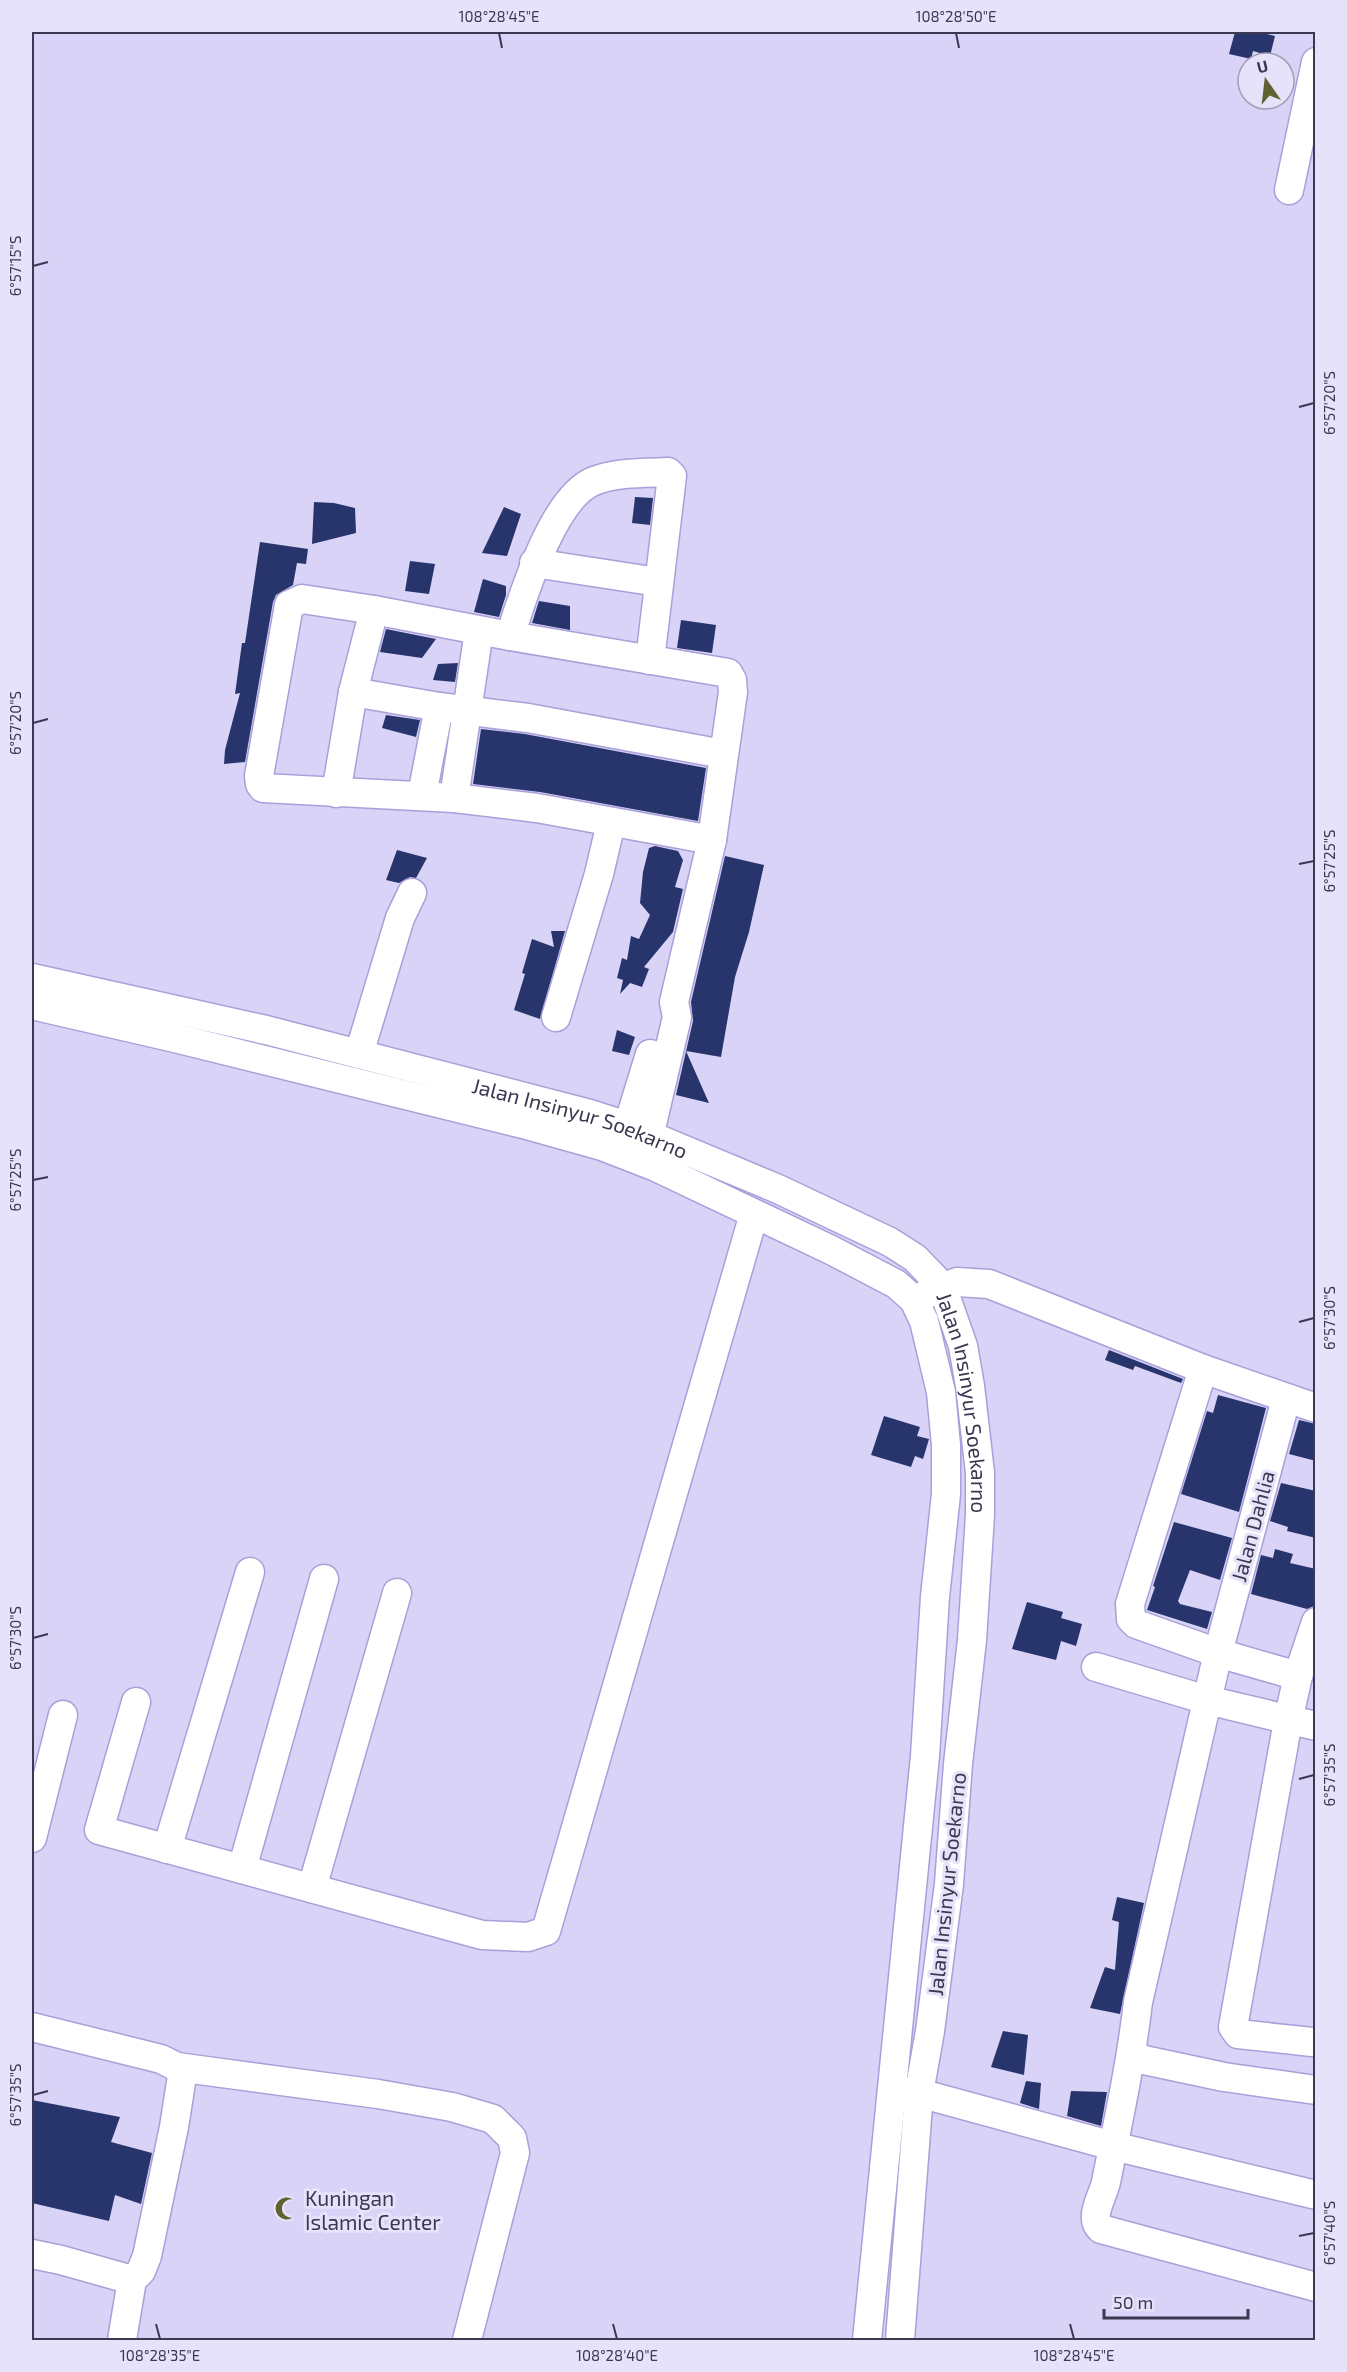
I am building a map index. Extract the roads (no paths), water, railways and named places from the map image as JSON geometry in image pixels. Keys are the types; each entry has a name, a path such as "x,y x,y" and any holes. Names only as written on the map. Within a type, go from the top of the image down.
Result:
{"street":[{"path":"1289,190 1316,62"},
{"path":"510,636 534,564 565,508 578,491 605,477 668,472 672,476 650,660"},
{"path":"534,564 658,582"},
{"path":"635,1144 663,1011 674,1002 712,840 733,692 732,680 728,674 479,631 374,610 302,599 291,602 287,609 261,767 260,784 263,788 454,798 537,808 712,840"},
{"path":"336,793 353,692 374,610"},
{"path":"454,798 479,631"},
{"path":"353,692 439,707 528,718 723,754"},
{"path":"422,795 439,707"},
{"path":"556,1017 599,874 611,823"},
{"path":"359,1054 397,929 412,893"},
{"name":"Jalan Insinyur Soekarno","path":"32,978 189,1028 527,1125 602,1146 635,1144 778,1189 890,1242 915,1258 942,1286 963,1346 980,1473 980,1515 972,1640 958,1764 949,1884 930,2031 905,2092 879,2208 867,2340"},
{"name":"Jalan Insinyur Soekarno","path":"32,1005 189,1028 266,1030 590,1114 635,1144 754,1214 888,1280 914,1300 924,1321 941,1392 946,1445 944,1514 913,1878 905,2092 900,2340"},
{"path":"136,1702 99,1830 482,1935 528,1937 546,1931 754,1214"},
{"path":"914,1300 942,1286 969,1281 989,1284 1203,1369 1316,1408"},
{"path":"1203,1369 1129,1611 1131,1619 1136,1624 1218,1653 1298,1676"},
{"name":"Jalan Dahlia","path":"1286,1399 1207,1700 1138,2002 1132,2055 1105,2185 1095,2219 1096,2225 1101,2229 1316,2286"},
{"path":"944,1514 980,1515"},
{"path":"167,1849 250,1572"},
{"path":"242,1869 324,1579"},
{"path":"312,1888 397,1593"},
{"path":"1314,2037 1238,2034 1233,2027 1302,1724 1298,1676 1316,1622"},
{"path":"1096,1667 1207,1700 1302,1724"},
{"path":"32,1838 63,1715"},
{"path":"913,1878 949,1884"},
{"path":"32,2027 161,2059 177,2067 378,2094 452,2107 493,2119 512,2138 515,2153 467,2340"},
{"path":"1132,2055 1144,2060 1224,2077 1316,2090"},
{"path":"122,2340 132,2280 141,2271 147,2256 172,2139 182,2076 177,2067"},
{"path":"905,2092 1113,2146 1316,2195"},
{"path":"32,2254 132,2280"}],"place":[{"name":"Kuningan Islamic Center","path":"287,2209"}]}
